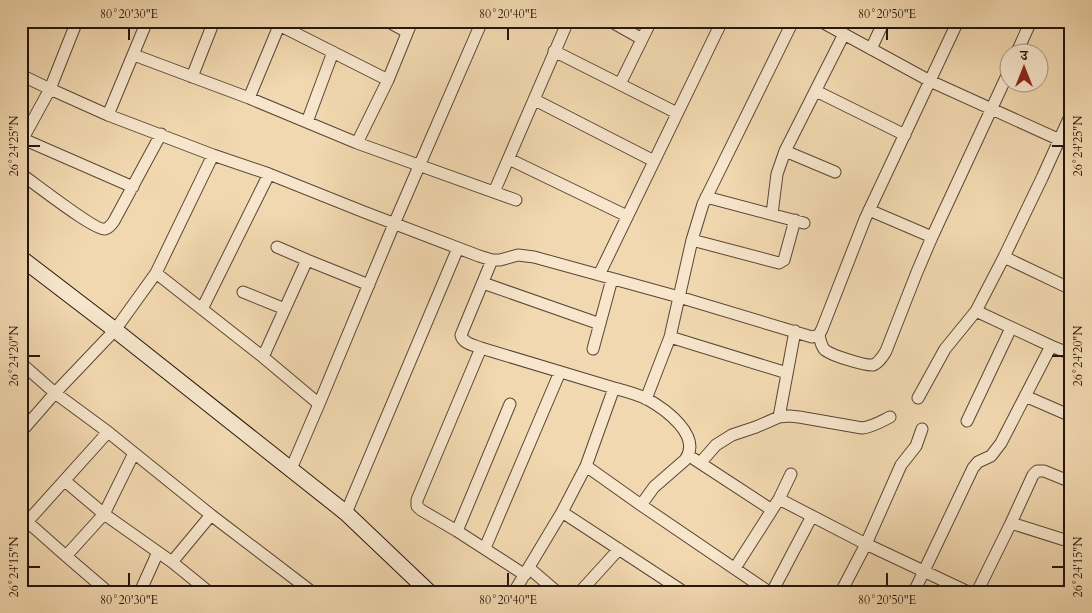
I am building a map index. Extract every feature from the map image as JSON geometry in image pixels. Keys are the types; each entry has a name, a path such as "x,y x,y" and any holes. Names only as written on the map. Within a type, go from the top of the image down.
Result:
{"street":[{"path":"77,21 50,90 22,140 133,188"},
{"path":"108,115 148,21"},
{"path":"192,77 214,21"},
{"path":"357,143 388,80 409,26 387,21"},
{"path":"290,469 482,21"},
{"path":"494,192 568,21"},
{"path":"610,21 642,39"},
{"path":"620,84 650,21"},
{"path":"599,275 722,21"},
{"path":"646,399 670,336 692,240 706,197 793,21"},
{"path":"820,21 930,82 1071,145"},
{"path":"871,49 884,21"},
{"path":"21,75 50,90 108,115 269,174 394,224 492,260 525,255 679,297 812,337 818,335 826,320 865,219 958,21"},
{"path":"1022,42 1031,21"},
{"path":"249,98 280,23 388,80"},
{"path":"772,214 778,174 785,151 844,34"},
{"path":"308,122 333,52"},
{"path":"554,52 676,113"},
{"path":"134,55 249,98 357,143 516,200"},
{"path":"816,91 905,135"},
{"path":"818,335 822,345 828,352 866,365 873,365 878,362 886,351 932,236 1000,91"},
{"path":"534,100 654,161"},
{"path":"918,398 945,349 976,311 1004,258 1071,114"},
{"path":"21,174 78,216 99,228 105,229 114,221 161,134"},
{"path":"785,151 835,172"},
{"path":"21,432 115,330 156,273 214,155"},
{"path":"509,159 627,216"},
{"path":"202,309 269,174"},
{"path":"692,240 779,263 784,260 800,222 706,197"},
{"path":"869,210 932,236"},
{"path":"277,247 369,285"},
{"path":"346,513 458,248"},
{"path":"21,258 346,513 429,592"},
{"path":"1004,258 1071,288"},
{"path":"263,357 307,260"},
{"path":"492,260 461,335 465,342 646,399 676,419 690,440 691,448 689,455 654,487 641,505"},
{"path":"156,273 263,357 319,404"},
{"path":"593,349 612,279"},
{"path":"483,283 600,324"},
{"path":"243,292 285,309"},
{"path":"976,311 1071,354"},
{"path":"967,421 1011,328"},
{"path":"779,417 796,331"},
{"path":"670,336 787,373"},
{"path":"914,592 974,468 978,462 991,456 995,451 1050,346"},
{"path":"482,348 417,500 417,506 485,548 527,571 557,592"},
{"path":"21,363 55,393 108,432 211,515 312,592"},
{"path":"485,548 560,372"},
{"path":"514,592 562,512 586,466 614,388"},
{"path":"1025,396 1071,416"},
{"path":"457,531 510,404"},
{"path":"700,462 724,439 779,417 788,416 869,428 890,417"},
{"path":"841,592 866,544 901,465 916,446 922,429"},
{"path":"108,432 65,481 24,519 66,556 94,587 108,592"},
{"path":"66,556 104,514 134,453"},
{"path":"689,455 772,510"},
{"path":"586,466 771,592 812,516"},
{"path":"977,592 1033,475 1037,471 1044,470 1071,482"},
{"path":"735,568 779,499 791,474"},
{"path":"65,481 104,514 172,562 209,592"},
{"path":"779,499 866,544 968,592"},
{"path":"562,512 684,592"},
{"path":"172,562 211,515"},
{"path":"1011,523 1071,542"},
{"path":"580,592 619,549"},
{"path":"140,592 158,552"},
{"path":"190,592 194,580"},
{"path":"1066,592 1071,584"}]}
